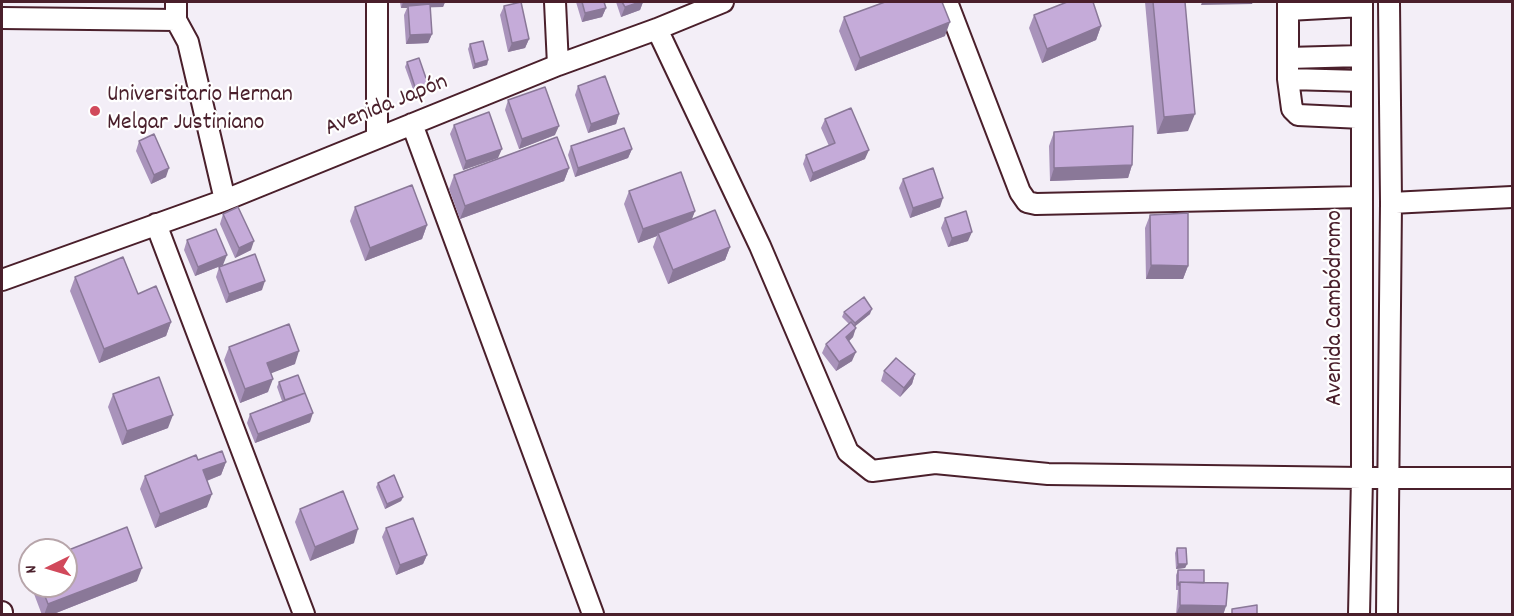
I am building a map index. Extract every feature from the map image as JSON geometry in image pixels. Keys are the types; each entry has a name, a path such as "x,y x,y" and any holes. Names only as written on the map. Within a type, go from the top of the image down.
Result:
{"street":[{"path":"377,2 377,138"},
{"path":"555,2 558,65"},
{"name":"Avenida Japón","path":"2,280 225,200 558,65 723,2"},
{"path":"947,2 1020,192 1027,202 1036,204 1362,197"},
{"path":"1387,615 1391,203 1389,2"},
{"path":"1362,4 1288,6 1288,79 1292,109 1298,115 1362,118"},
{"name":"Avenida Cambódromo","path":"1359,615 1362,478 1362,4"},
{"path":"2,18 176,11 188,42 225,200"},
{"path":"657,29 760,246 848,452 872,471 935,463 1048,474 1512,478"},
{"path":"1288,58 1361,56"},
{"path":"1288,79 1362,81"},
{"path":"412,124 592,615"},
{"path":"1391,203 1512,197"},
{"path":"156,224 304,615"}],"building":[{"path":"521,2 529,39 512,43 504,6"},
{"path":"582,2 604,2 606,8 585,13"},
{"path":"622,2 640,2 625,7"},
{"path":"885,2 942,2 950,22 860,58 844,17"},
{"path":"1067,2 1093,2 1101,26 1047,49 1034,15"},
{"path":"1153,2 1185,2 1195,114 1164,117"},
{"path":"430,4 432,34 410,35 408,6"},
{"path":"483,41 488,60 475,64 470,44"},
{"path":"419,58 428,84 415,87 407,62"},
{"path":"605,76 619,114 591,124 578,86"},
{"path":"545,87 559,126 522,139 508,100"},
{"path":"851,108 869,150 813,173 806,155 835,143 825,119"},
{"path":"489,112 502,149 466,161 454,125"},
{"path":"1133,126 1132,165 1054,168 1054,132"},
{"path":"624,128 632,149 578,168 571,146"},
{"path":"154,134 169,168 154,175 139,141"},
{"path":"557,137 569,168 465,206 454,175"},
{"path":"933,168 943,198 913,208 903,179"},
{"path":"681,172 695,211 643,229 629,191"},
{"path":"412,185 427,225 370,248 355,207"},
{"path":"238,207 254,241 239,248 223,214"},
{"path":"715,210 730,247 673,270 658,233"},
{"path":"966,211 972,232 952,238 945,218"},
{"path":"1188,213 1188,266 1151,265 1150,215"},
{"path":"216,229 227,255 198,267 187,240"},
{"path":"255,254 265,281 229,294 219,267"},
{"path":"123,257 138,294 156,286 171,322 104,349 75,277"},
{"path":"864,297 872,309 855,323 844,312"},
{"path":"851,322 856,328 846,337 856,352 839,362 826,344"},
{"path":"289,324 299,351 267,363 273,379 245,389 229,347"},
{"path":"896,358 915,374 904,388 884,371"},
{"path":"298,375 305,393 285,400 279,382"},
{"path":"159,377 173,415 127,431 113,394"},
{"path":"305,393 313,413 258,434 250,414"},
{"path":"222,451 226,462 203,470 212,494 160,514 145,476 196,455 198,460"},
{"path":"394,475 403,497 387,504 378,483"},
{"path":"343,491 358,529 315,547 300,509"},
{"path":"413,518 427,555 400,565 386,528"},
{"path":"127,527 142,568 78,593 78,546"},
{"path":"1177,548 1186,548 1187,564 1178,564"},
{"path":"1178,570 1204,570 1204,583 1180,582 1178,585"},
{"path":"1180,582 1228,583 1226,606 1180,605"},
{"path":"46,598 64,598 48,604"},
{"path":"1257,605 1257,615 1232,615 1232,609"}],"place":[{"name":"Universitario Hernan Melgar Justiniano","path":"95,111"}]}
